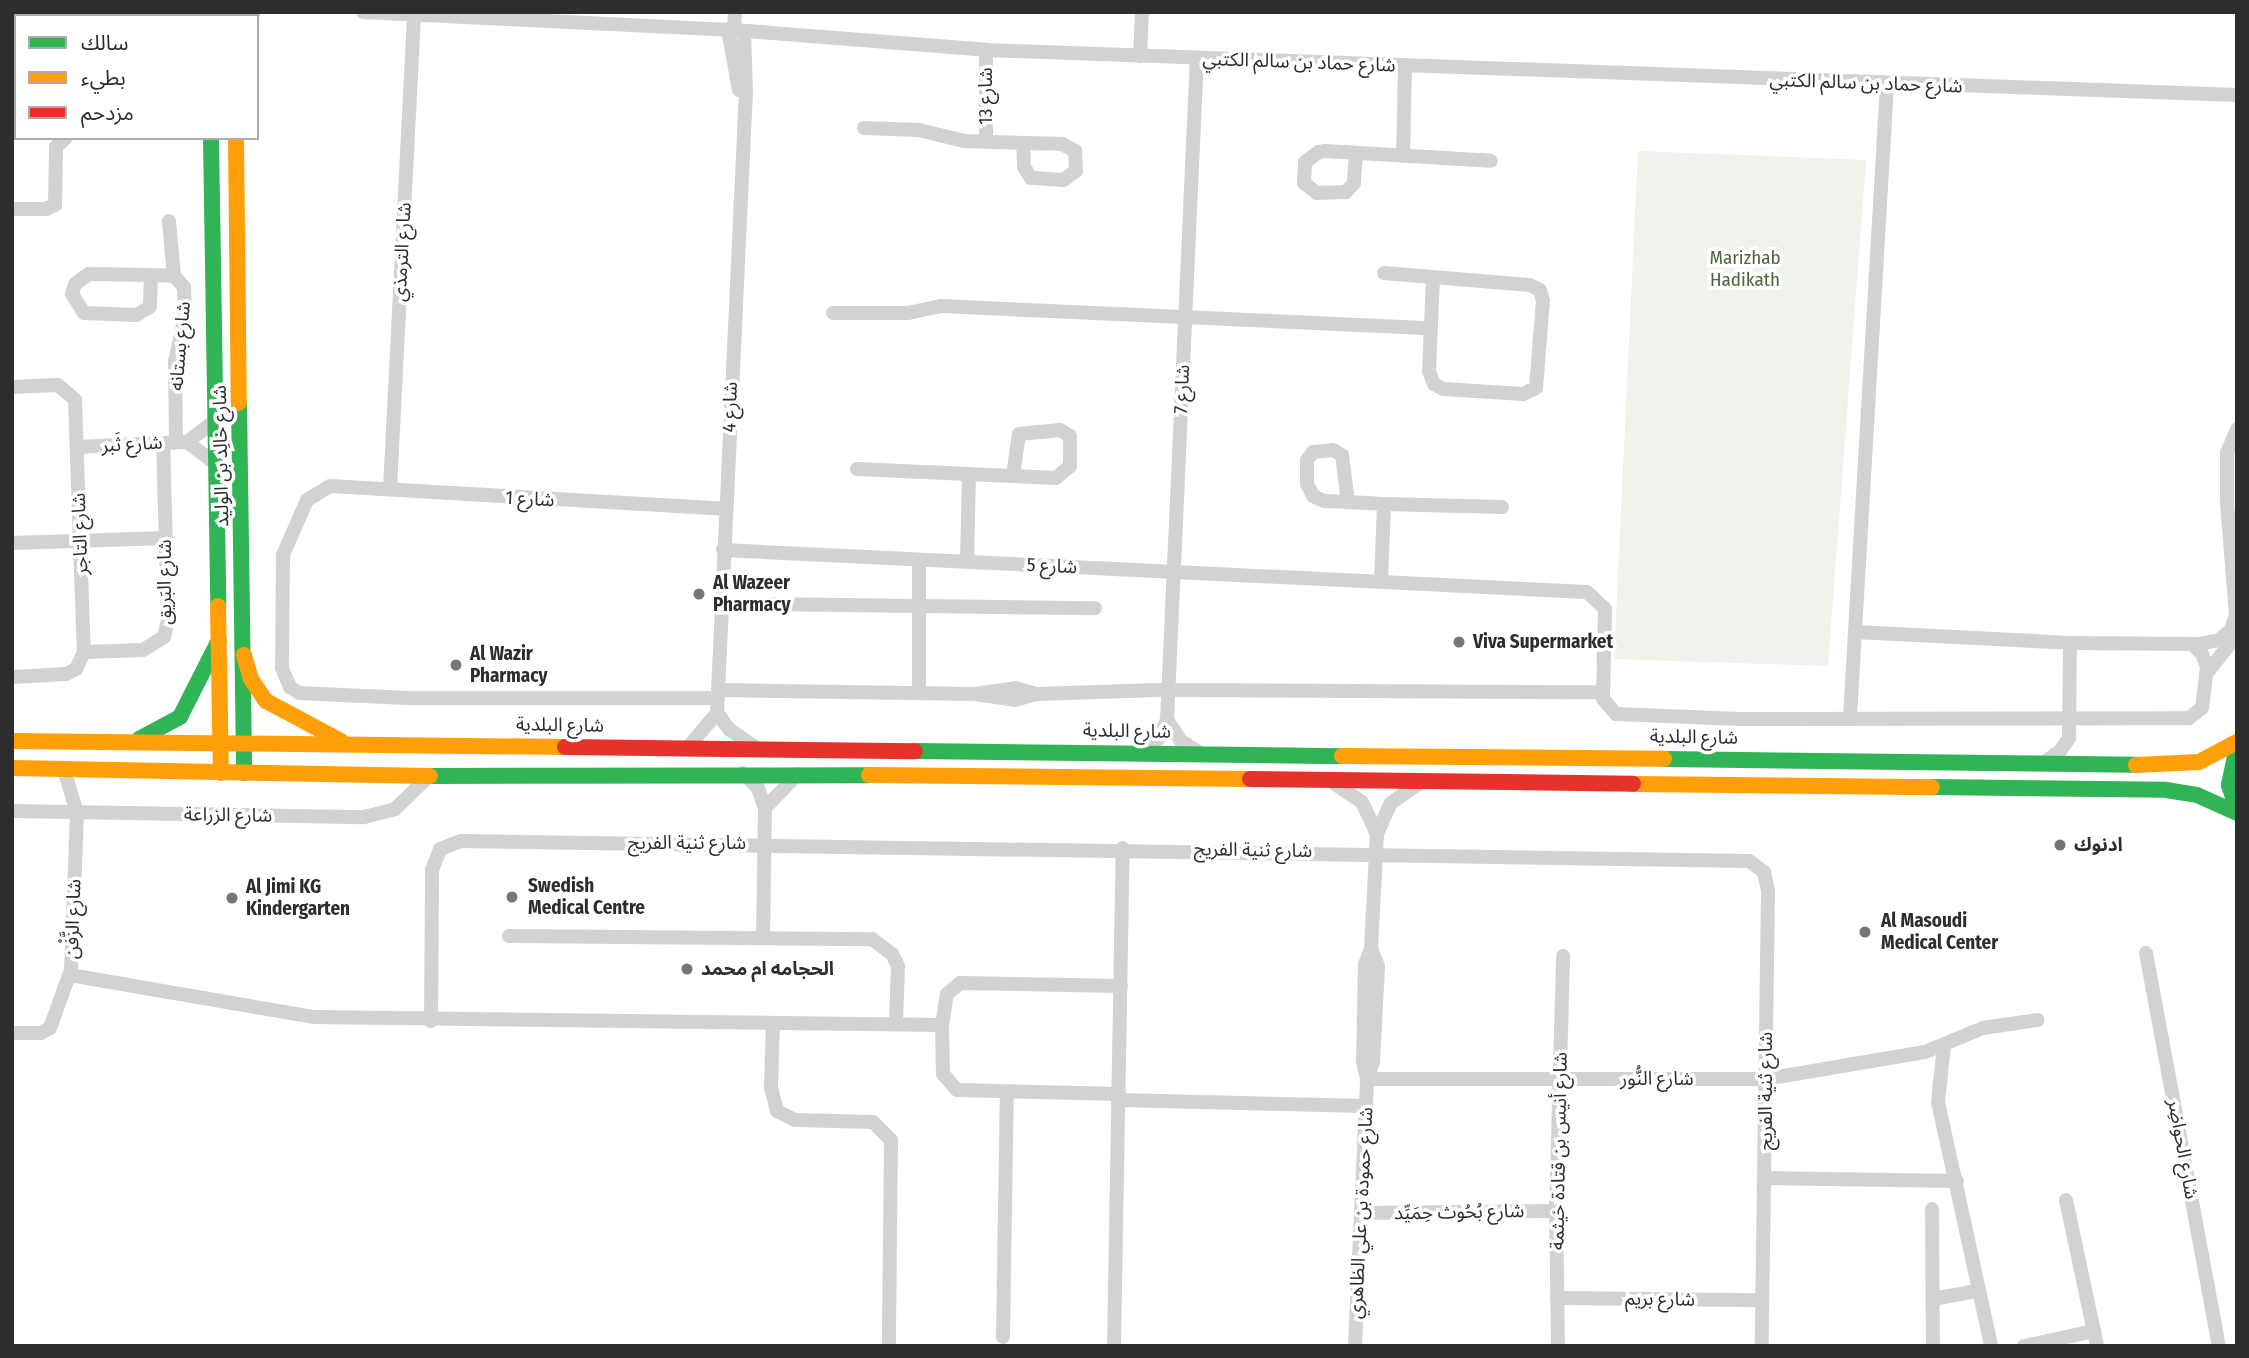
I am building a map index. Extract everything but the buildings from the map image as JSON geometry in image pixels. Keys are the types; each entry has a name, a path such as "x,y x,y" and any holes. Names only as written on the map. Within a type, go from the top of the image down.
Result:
{"main road":[{"name":"شارع خالِد بن الوليد","path":"211,140 221,773"},
{"name":"شارع خالِد بن الوليد","path":"236,140 244,743 252,774"},
{"path":"131,742 180,717 208,669 219,639"},
{"path":"244,655 251,679 266,701 344,743"},
{"name":"شارع البلدية","path":"12,741 757,747 2183,765 2214,757 2237,745"},
{"path":"252,774 254,767 262,759 355,757 389,743"},
{"path":"2237,745 2229,785 2237,812"},
{"path":"12,768 429,776 743,773 2166,790 2197,795 2237,812"}],"street":[{"name":"شارع حماد بن سالم الكتبي","path":"363,12 735,30 986,50 2237,95"},
{"name":"شارع 4","path":"718,700 743,101 735,12"},
{"path":"1140,55 1142,12"},
{"name":"شارع الترمذي","path":"390,489 414,14"},
{"name":"شارع 13","path":"986,50 986,142"},
{"name":"شارع 7","path":"1167,720 1197,58"},
{"path":"1403,156 1405,66"},
{"path":"1850,717 1887,84"},
{"path":"864,128 919,130 956,140 1023,143"},
{"path":"12,209 46,209 55,205 56,147 64,140"},
{"path":"1356,153 1491,161"},
{"path":"169,220 174,276"},
{"name":"شارع بستانه","path":"151,275 152,300 145,313 93,315 76,306 72,294 81,277 98,273 151,275 174,276 184,287 185,311 176,355 175,442"},
{"path":"1384,273 1530,285 1540,290 1543,301 1539,384 1523,394 1438,388 1429,376 1433,279"},
{"path":"832,313 908,313 941,306 1431,328"},
{"name":"شارع التاجر","path":"12,387 58,385 68,390 76,406 84,652"},
{"name":"شارع ثَبر","path":"77,447 175,442 214,422"},
{"path":"1855,632 2070,643 2192,644 2227,635 2236,615 2227,490 2228,446 2237,429"},
{"path":"857,469 1056,478 1065,474 1070,466 1070,436 1060,430 1019,434 1013,476"},
{"name":"شارع ثَبر","path":"175,442 215,463"},
{"name":"شارع البَريق","path":"84,652 143,650 164,637 168,619 166,538 175,442"},
{"path":"967,561 969,474"},
{"name":"شارع 1","path":"718,700 407,698 299,693 285,678 282,668 283,555 307,500 320,489 335,486 724,509"},
{"path":"1348,502 1502,507"},
{"path":"1381,582 1384,503"},
{"path":"12,543 166,538"},
{"name":"شارع 5","path":"723,550 1381,582 1595,596 1606,618 1602,692"},
{"path":"919,560 919,693"},
{"path":"755,604 1096,608"},
{"path":"2206,674 2237,635"},
{"path":"2041,764 2055,757 2069,738 2070,643"},
{"path":"718,700 919,693 975,694 1015,700 1036,694 1168,690 1602,692 1606,707 1616,714 2069,720 2189,718 2202,708 2206,674 2205,660 2192,644"},
{"path":"12,677 66,674 76,669 84,652"},
{"path":"688,747 718,700"},
{"path":"718,700 738,737 757,747"},
{"path":"1141,752 1158,739 1167,720"},
{"path":"1167,720 1181,741 1202,753"},
{"path":"2069,738 2101,764"},
{"name":"شارع الزَّفْن","path":"12,1033 50,1028 70,975 77,813 64,769"},
{"path":"743,773 758,788 765,808 763,938"},
{"path":"765,808 799,774"},
{"name":"شارع الزراعة","path":"12,811 364,817 395,809 429,776"},
{"name":"شارع حمودة بن علي الظاهري","path":"1325,780 1362,802 1377,834"},
{"name":"شارع حمودة بن علي الظاهري","path":"1355,1346 1367,1079 1373,1062 1378,967 1371,949 1377,834 1391,803 1423,781"},
{"name":"شارع ثنية الفريج","path":"431,1021 432,870 440,849 451,842 1123,848 1740,859 1758,865 1768,891 1762,1346"},
{"path":"1114,1346 1123,848"},
{"path":"509,936 872,939 883,945 898,966 896,1024"},
{"name":"شارع الحواضِر","path":"2146,953 2219,1346"},
{"name":"شارع أنيس بن قتادة خيثمة","path":"1558,1346 1556,1211 1563,956"},
{"path":"70,975 102,977 267,1012 431,1021 942,1025"},
{"path":"1121,986 960,983 947,994 942,1025 941,1063 949,1083 966,1093 1366,1106"},
{"name":"شارع النُّور","path":"1367,1079 1765,1079 1903,1056 1944,1045 1983,1028 2037,1020"},
{"path":"773,1023 771,1088 777,1111 795,1120 873,1122 891,1140 889,1346"},
{"path":"1944,1045 1938,1102 1991,1346"},
{"path":"1003,1337 1007,1093"},
{"path":"1766,1178 1957,1181"},
{"path":"2066,1200 2097,1346"},
{"path":"1932,1209 1933,1346"},
{"name":"شارع بُحُوث حِمَيِّد","path":"1361,1213 1556,1211"},
{"path":"1933,1299 1977,1291"},
{"name":"شارع بريم","path":"1557,1298 1762,1300"},
{"path":"2024,1346 2094,1331"}],"green space":[{"name":"Marizhab Hadikath","path":"1638,151 1866,160 1828,666 1614,659"}],"traffic: fast":[{"path":"211,140 218,606"},
{"path":"239,403 244,773"},
{"path":"139,739 180,717 219,640"},
{"path":"2237,747 2229,785 2237,810"},
{"path":"915,751 1342,756"},
{"path":"1664,759 2136,765"},
{"path":"430,776 869,775"},
{"path":"1932,787 2166,790 2197,795 2237,813"}],"traffic: slow":[{"path":"236,140 239,403"},
{"path":"218,606 221,773"},
{"path":"244,655 251,679 266,701 341,741"},
{"path":"12,741 565,747"},
{"path":"2136,765 2199,762 2237,742"},
{"path":"1342,756 1664,759"},
{"path":"12,768 430,776"},
{"path":"869,775 1250,779"},
{"path":"1633,784 1932,787"}],"traffic: jam":[{"path":"565,747 915,751"},
{"path":"1250,779 1633,784"}],"place":[{"name":"Al Wazeer Pharmacy","path":"699,594"},
{"name":"Viva Supermarket","path":"1459,642"},
{"name":"Al Wazir Pharmacy","path":"456,665"},
{"name":"ادنوك","path":"2060,845"},
{"name":"Swedish Medical Centre","path":"512,897"},
{"name":"Al Jimi KG Kindergarten","path":"232,898"},
{"name":"Al Masoudi Medical Center","path":"1865,932"},
{"name":"الحجامه ام محمد","path":"687,969"}]}
